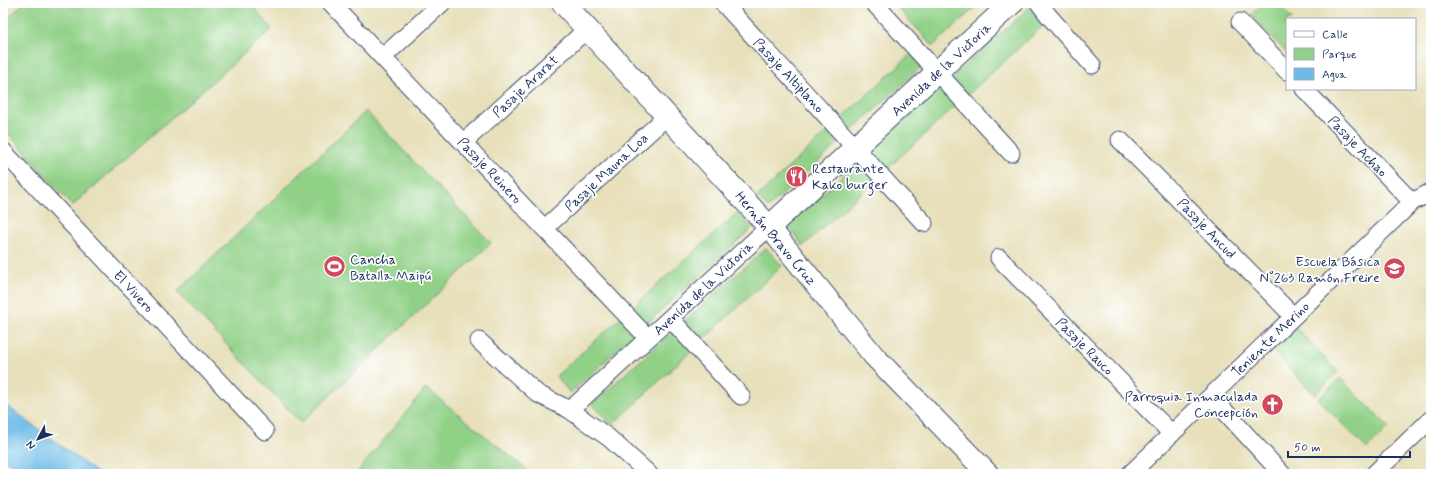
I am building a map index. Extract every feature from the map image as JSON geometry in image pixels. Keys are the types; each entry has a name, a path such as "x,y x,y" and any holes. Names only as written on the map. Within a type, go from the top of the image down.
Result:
{"main road":[{"name":"Hernán Bravo Cruz","path":"563,3 769,227"},
{"name":"Avenida de la Victoria","path":"769,227 1012,3"}],"street":[{"name":"Pasaje Reinero","path":"331,3 648,338"},
{"path":"383,58 442,3"},
{"name":"Pasaje Altiplano","path":"722,3 924,223"},
{"path":"874,3 1011,153"},
{"path":"1039,3 1092,65"},
{"path":"1240,22 1286,71"},
{"name":"Pasaje Ararat","path":"464,142 587,29"},
{"name":"Pasaje Achao","path":"1305,90 1412,202"},
{"name":"Pasaje Mauna Loa","path":"545,228 667,116"},
{"name":"Pasaje Ancud","path":"1120,140 1293,316"},
{"name":"El Vivero","path":"3,151 265,431"},
{"name":"Teniente Merino","path":"1130,474 1412,202 1431,192"},
{"name":"Avenida de la Victoria","path":"570,410 769,227"},
{"name":"Hernán Bravo Cruz","path":"769,227 874,356 988,474"},
{"name":"Pasaje Rauco","path":"998,258 1172,434"},
{"path":"670,318 741,396"},
{"path":"480,341 538,394 570,410 609,438 649,474"},
{"path":"1211,396 1282,474"},
{"path":"1377,473 1431,419"}],"green space":[{"path":"24,3 250,3 272,29 72,206 3,127 3,22"},
{"path":"893,3 980,3 933,46"},
{"path":"1263,3 1277,3 1292,18 1286,18 1286,52 1251,15"},
{"path":"1029,8 1046,23 803,246 788,225"},
{"path":"911,54 922,66 768,208 757,197"},
{"name":"Cancha Batalla Maipú","path":"366,111 491,243 301,423 177,292"},
{"path":"738,212 752,228 570,393 556,376"},
{"path":"766,248 782,266 612,425 592,404"},
{"path":"1295,327 1338,372 1315,395 1272,350"},
{"path":"1340,378 1389,427 1367,449 1318,399"},
{"path":"426,388 532,474 356,474"}],"water":[{"path":"3,403 99,474 24,474 3,458"}],"place":[{"name":"Restaurante Kako burger","path":"797,176"},
{"name":"Cancha Batalla Maipú","path":"334,267"},
{"name":"Escuela Básica N°263 Ramón Freire","path":"1395,269"},
{"name":"Parroquia Inmaculada Concepción","path":"1273,404"}]}
